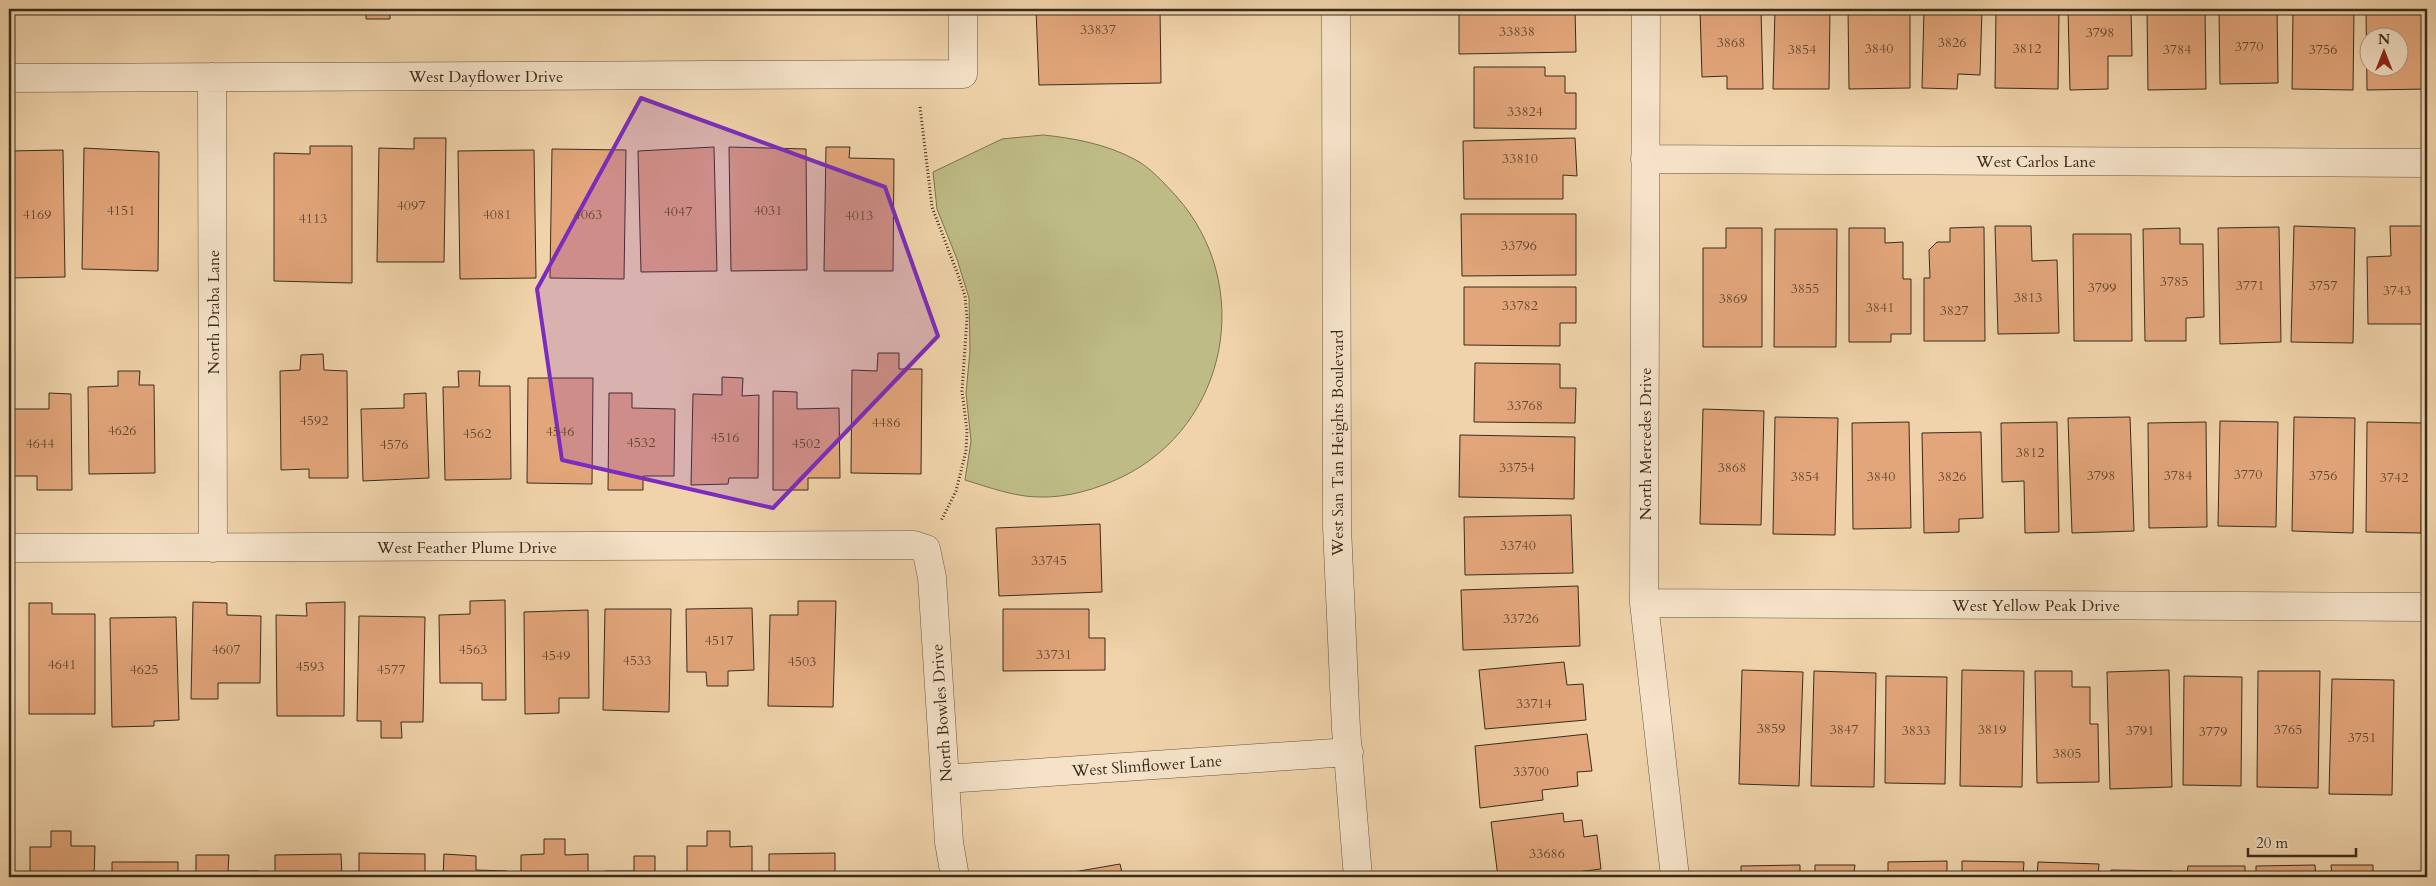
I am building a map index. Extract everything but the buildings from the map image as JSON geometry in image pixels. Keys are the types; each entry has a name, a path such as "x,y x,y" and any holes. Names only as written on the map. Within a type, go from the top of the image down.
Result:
{"street":[{"name":"West Dayflower Drive","path":"9,78 963,74 963,9"},
{"name":"West San Tan Heights Boulevard","path":"1336,9 1336,527 1358,877"},
{"name":"North Mercedes Drive","path":"1646,9 1644,603 1675,877"},
{"name":"North Draba Lane","path":"212,77 213,548"},
{"name":"West Carlos Lane","path":"1645,159 2427,163"},
{"name":"West Feather Plume Drive","path":"9,548 914,545 926,549"},
{"name":"North Bowles Drive","path":"926,549 932,578 949,842 955,877"},
{"name":"West Yellow Peak Drive","path":"1644,603 2427,607"},
{"name":"West Slimflower Lane","path":"945,779 1349,752"}],"path":[{"path":"914,74 932,207 965,296 967,318 962,392 967,431 963,469 948,509 926,549"}],"highlighted area":[{"path":"641,98 885,187 938,336 773,508 562,460 537,289"}],"shaded area":[{"path":"1043,135 1078,140 1112,149 1146,166 1176,196 1201,231 1216,270 1222,310 1219,350 1207,388 1187,424 1158,454 1122,477 1082,492 1050,497 1030,497 965,480 971,441 966,393 970,351 969,298 957,259 937,209 933,172 1002,139"}]}
